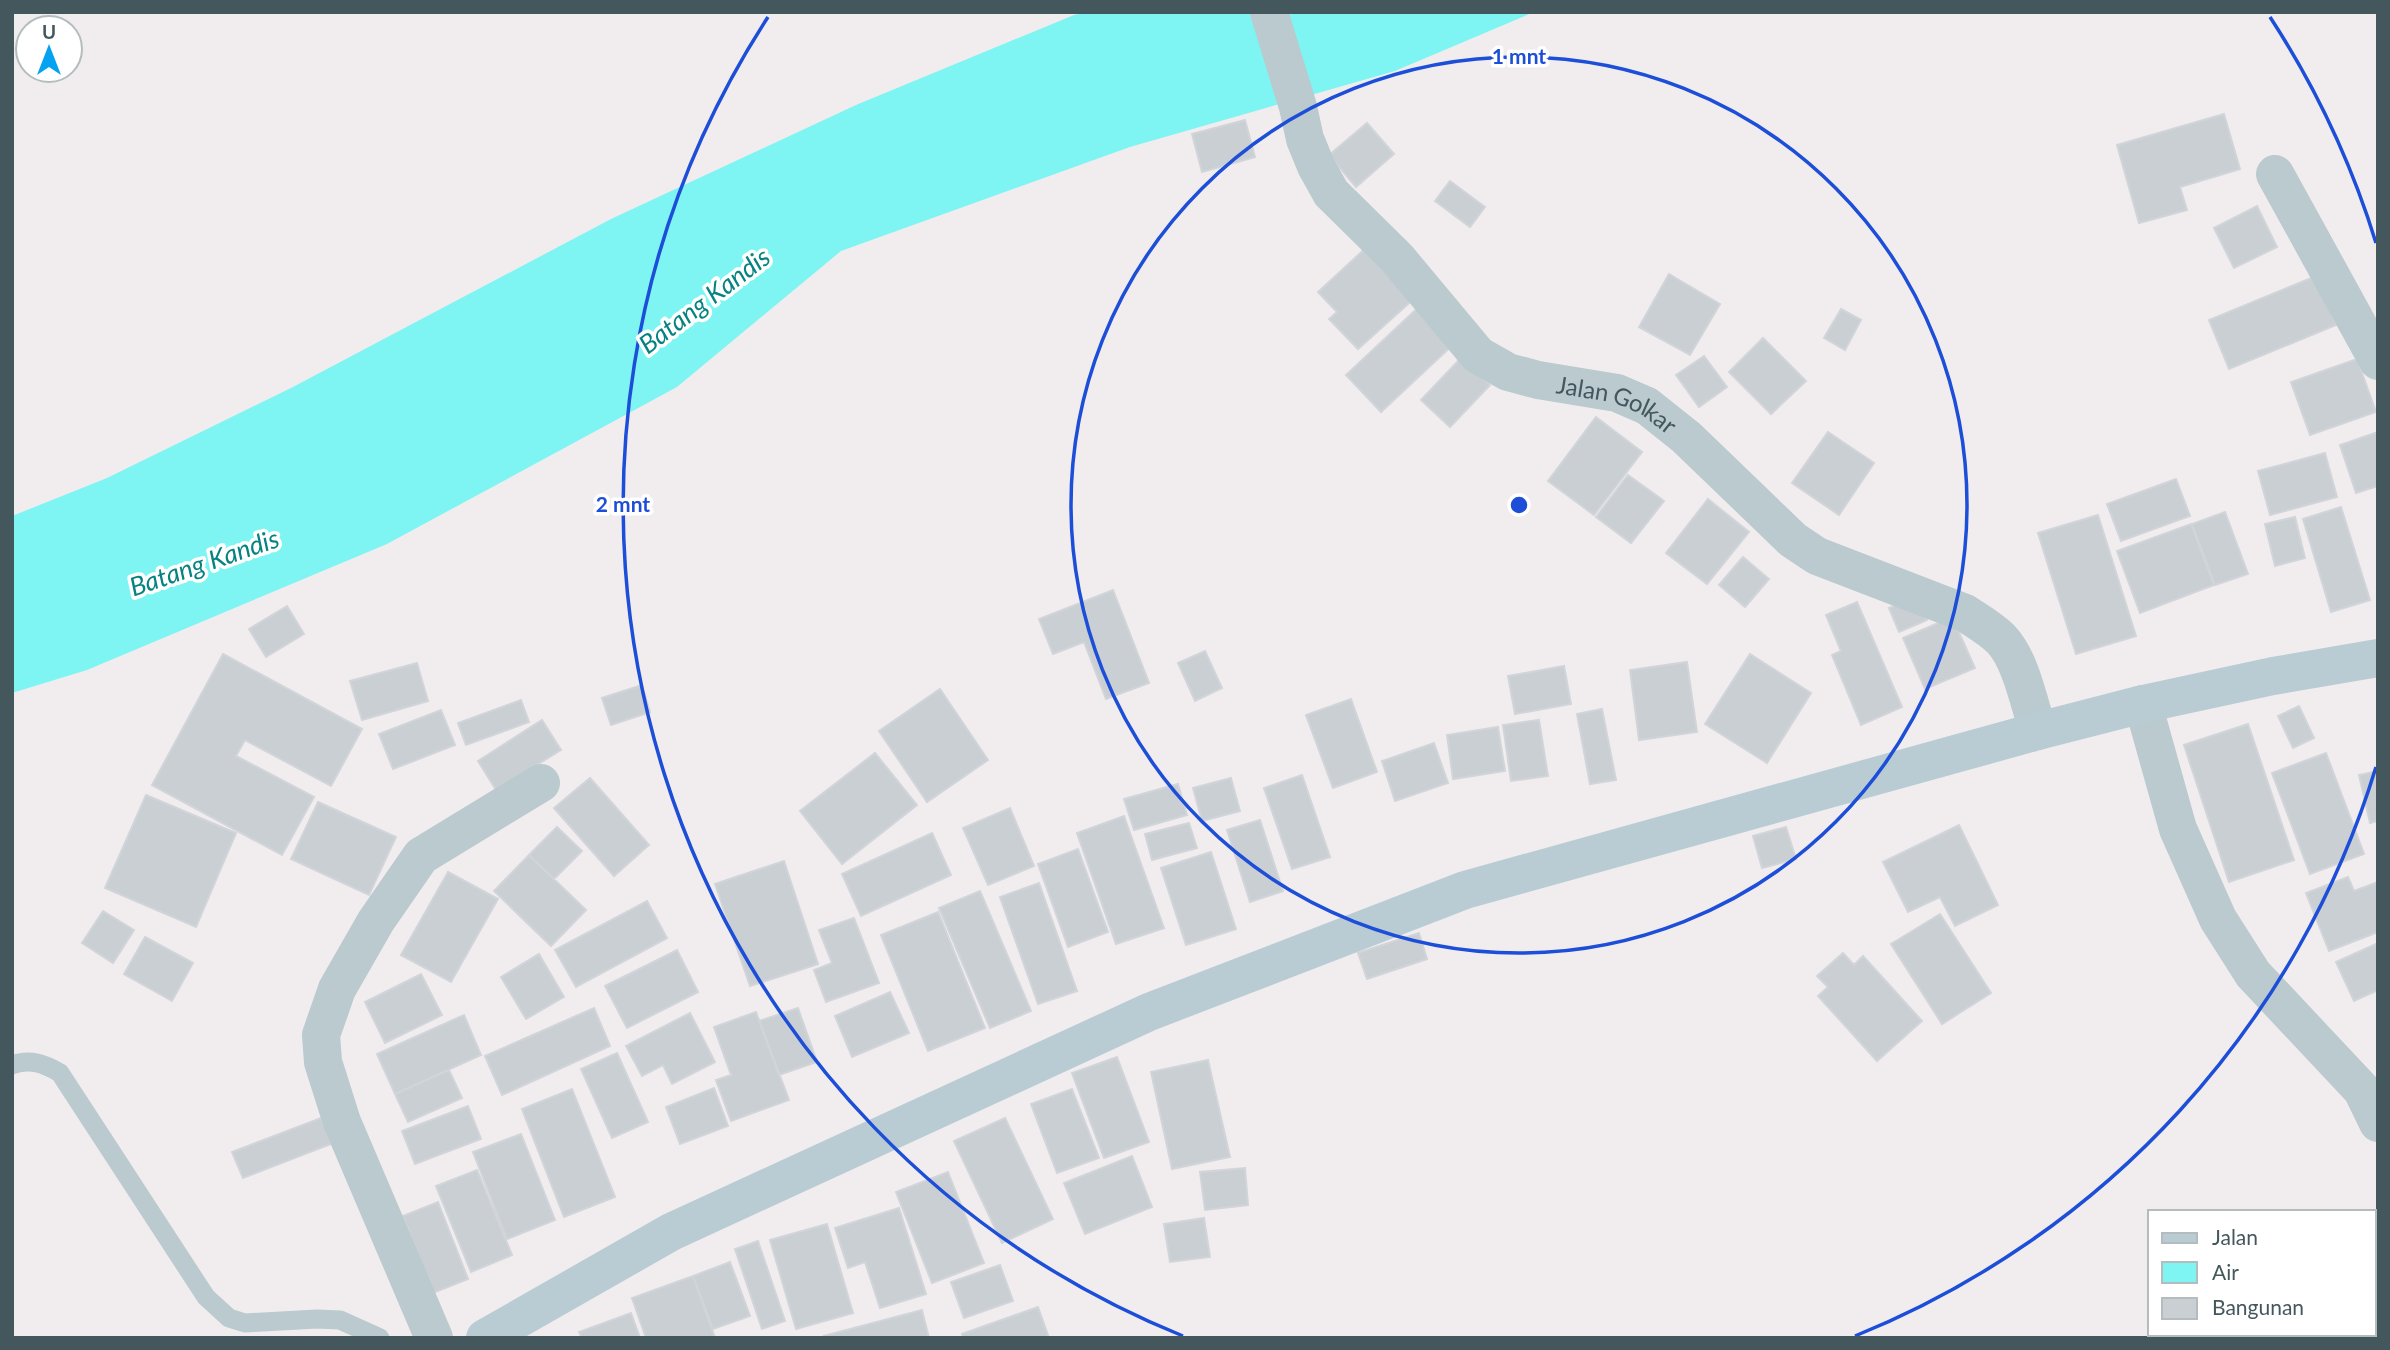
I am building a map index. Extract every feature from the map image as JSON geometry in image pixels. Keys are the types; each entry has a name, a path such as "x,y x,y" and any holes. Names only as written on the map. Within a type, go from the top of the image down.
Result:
{"street":[{"name":"Jalan Golkar","path":"1269,12 1305,139 1331,193 1397,258 1478,355 1508,372 1538,380 1618,393 1647,406 1686,437 1793,540 1859,574 1965,613 2001,639 2015,659 2038,731"},
{"path":"2275,173 2378,361"},
{"path":"485,1338 671,1232 1149,1012 1465,890 2143,704 2378,658"},
{"path":"2143,704 2178,829 2218,919 2253,974 2362,1090 2378,1123"},
{"path":"434,1338 342,1122 323,1062 320,1035 337,989 376,920 421,856 541,783"}],"lane":[{"path":"12,1065 22,1061 46,1064 61,1073 206,1297 229,1318 245,1322 341,1320 380,1338"}],"water":[{"name":"Batang Kandis","path":"1089,12 1534,12 1395,71 1130,147 841,251 677,387 387,544 87,670 12,693 12,516 107,478 291,388 611,219 856,105 1074,15"}],"building":[{"path":"2224,114 2240,169 2180,187 2187,210 2139,223 2117,145"},
{"path":"1245,120 1255,157 1202,172 1192,134"},
{"path":"1367,123 1394,154 1356,187 1329,155"},
{"path":"1450,181 1485,207 1470,227 1435,201"},
{"path":"2257,206 2277,247 2234,268 2214,228"},
{"path":"1369,245 1417,296 1358,349 1329,319 1337,312 1318,292"},
{"path":"1669,274 1720,304 1690,355 1639,327"},
{"path":"2316,276 2336,325 2229,369 2209,320"},
{"path":"1422,304 1457,341 1381,412 1346,375"},
{"path":"1841,309 1861,320 1845,350 1824,338"},
{"path":"1763,338 1806,381 1771,414 1729,372"},
{"path":"1704,356 1727,387 1699,407 1676,375"},
{"path":"1461,358 1490,385 1450,427 1421,400"},
{"path":"2357,359 2376,412 2310,435 2291,382"},
{"path":"1596,417 1642,452 1594,515 1548,481"},
{"path":"1828,432 1874,463 1839,515 1792,483"},
{"path":"2378,432 2378,486 2356,493 2340,445"},
{"path":"2325,453 2337,497 2270,515 2258,471"},
{"path":"1628,475 1664,501 1631,543 1596,517"},
{"path":"2176,479 2190,516 2121,541 2107,504"},
{"path":"1708,499 1749,532 1707,584 1666,553"},
{"path":"2341,507 2370,600 2331,612 2303,519"},
{"path":"2225,512 2248,574 2215,585 2192,524"},
{"path":"2098,515 2136,636 2076,654 2038,533"},
{"path":"2295,517 2305,558 2275,566 2265,524"},
{"path":"2191,524 2214,585 2140,613 2117,551"},
{"path":"1743,557 1769,579 1745,607 1719,585"},
{"path":"1113,590 1149,683 1106,699 1084,642 1053,654 1039,619"},
{"path":"1917,596 1927,620 1899,632 1889,608"},
{"path":"1857,602 1902,707 1861,725 1832,655 1841,651 1826,615"},
{"path":"287,606 304,634 266,657 249,629"},
{"path":"1952,617 1975,668 1925,689 1903,638"},
{"path":"1205,651 1222,688 1195,701 1178,663"},
{"path":"223,654 362,729 331,786 245,740 236,756 314,797 282,855 152,785"},
{"path":"1750,654 1811,693 1767,763 1705,724"},
{"path":"1687,662 1697,732 1639,740 1630,670"},
{"path":"417,663 428,701 362,720 350,681"},
{"path":"1564,666 1571,704 1515,714 1508,676"},
{"path":"642,685 650,712 611,725 602,698"},
{"path":"940,689 988,760 927,802 879,731"},
{"path":"1351,699 1377,772 1333,788 1306,715"},
{"path":"521,700 529,722 466,745 458,723"},
{"path":"2299,706 2314,738 2293,748 2278,716"},
{"path":"1602,709 1616,780 1590,784 1577,714"},
{"path":"441,710 455,745 393,769 379,734"},
{"path":"542,720 561,750 496,790 478,761"},
{"path":"1539,720 1548,776 1511,781 1503,725"},
{"path":"2248,724 2294,860 2229,882 2184,745"},
{"path":"1498,727 1505,771 1453,779 1447,735"},
{"path":"1434,743 1448,783 1395,801 1382,761"},
{"path":"875,753 917,805 842,864 800,811"},
{"path":"2326,753 2364,854 2310,874 2272,773"},
{"path":"2378,771 2378,821 2370,823 2359,775"},
{"path":"1302,775 1330,857 1292,869 1264,788"},
{"path":"590,778 649,845 614,876 554,808"},
{"path":"1231,778 1240,811 1202,821 1193,788"},
{"path":"1178,784 1187,815 1134,830 1124,799"},
{"path":"146,795 236,833 196,927 105,888"},
{"path":"318,802 396,837 369,895 291,859"},
{"path":"1010,808 1034,866 988,885 963,828"},
{"path":"1124,816 1164,928 1116,944 1077,833"},
{"path":"1260,820 1283,891 1250,902 1227,830"},
{"path":"1189,823 1197,848 1152,860 1145,834"},
{"path":"1959,825 1998,905 1955,926 1940,897 1908,912 1883,862"},
{"path":"557,827 582,851 554,879 529,855"},
{"path":"1786,827 1796,859 1762,868 1753,836"},
{"path":"932,833 951,875 861,916 842,874"},
{"path":"1078,849 1108,932 1068,947 1038,864"},
{"path":"1211,852 1236,929 1186,945 1161,868"},
{"path":"529,855 586,910 551,946 494,891"},
{"path":"784,861 818,964 750,986 715,884"},
{"path":"448,872 498,899 451,982 401,955"},
{"path":"2348,877 2354,891 2378,882 2378,932 2329,951 2306,893"},
{"path":"1039,883 1077,991 1038,1004 1000,897"},
{"path":"980,891 1031,1011 990,1028 939,908"},
{"path":"647,901 667,938 576,987 555,950"},
{"path":"103,911 134,930 113,963 82,943"},
{"path":"938,912 985,1028 928,1051 881,935"},
{"path":"1940,914 1991,993 1942,1024 1891,944"},
{"path":"854,918 879,983 826,1002 814,970 832,963 819,930"},
{"path":"1419,933 1427,959 1367,979 1358,953"},
{"path":"145,937 193,963 172,1001 124,974"},
{"path":"2378,943 2378,990 2354,1001 2336,962"},
{"path":"677,950 698,992 627,1028 605,986"},
{"path":"1843,953 1854,965 1863,956 1922,1021 1877,1061 1818,996 1828,987 1817,976"},
{"path":"539,954 564,997 526,1019 501,977"},
{"path":"421,974 442,1015 385,1043 365,1002"},
{"path":"890,992 909,1033 852,1057 835,1016"},
{"path":"594,1008 610,1046 502,1095 485,1056"},
{"path":"798,1008 817,1062 779,1075 759,1021"},
{"path":"756,1012 789,1100 731,1121 716,1080 731,1075 714,1027"},
{"path":"690,1013 715,1062 672,1084 663,1065 642,1076 626,1046"},
{"path":"464,1015 481,1055 395,1094 377,1054"},
{"path":"617,1053 648,1122 612,1138 581,1069"},
{"path":"1117,1057 1149,1142 1104,1158 1072,1073"},
{"path":"1208,1060 1230,1157 1172,1169 1151,1072"},
{"path":"449,1070 462,1098 408,1122 395,1094"},
{"path":"714,1088 728,1126 680,1144 666,1107"},
{"path":"572,1089 615,1197 564,1217 522,1109"},
{"path":"1072,1089 1099,1158 1057,1173 1031,1104"},
{"path":"468,1106 481,1139 415,1164 402,1131"},
{"path":"321,1118 331,1144 243,1178 232,1152"},
{"path":"1005,1118 1053,1219 1002,1243 954,1141"},
{"path":"521,1134 555,1220 507,1239 473,1152"},
{"path":"1132,1156 1152,1207 1085,1234 1064,1183"},
{"path":"1245,1168 1248,1205 1205,1210 1200,1172"},
{"path":"477,1170 512,1255 471,1272 436,1186"},
{"path":"948,1172 984,1263 932,1283 896,1192"},
{"path":"438,1202 468,1279 433,1293 403,1216"},
{"path":"899,1208 926,1294 880,1308 865,1262 848,1268 835,1228"},
{"path":"1204,1218 1210,1257 1170,1262 1164,1224"},
{"path":"827,1224 853,1313 796,1329 770,1240"},
{"path":"758,1241 785,1321 762,1329 735,1249"},
{"path":"730,1262 750,1316 713,1329 693,1276"},
{"path":"1000,1265 1013,1301 964,1318 951,1282"},
{"path":"693,1276 715,1338 646,1338 632,1298"},
{"path":"1038,1307 1049,1338 963,1338 962,1334"},
{"path":"922,1310 929,1338 824,1336"},
{"path":"631,1313 640,1338 582,1338 579,1332"}]}
